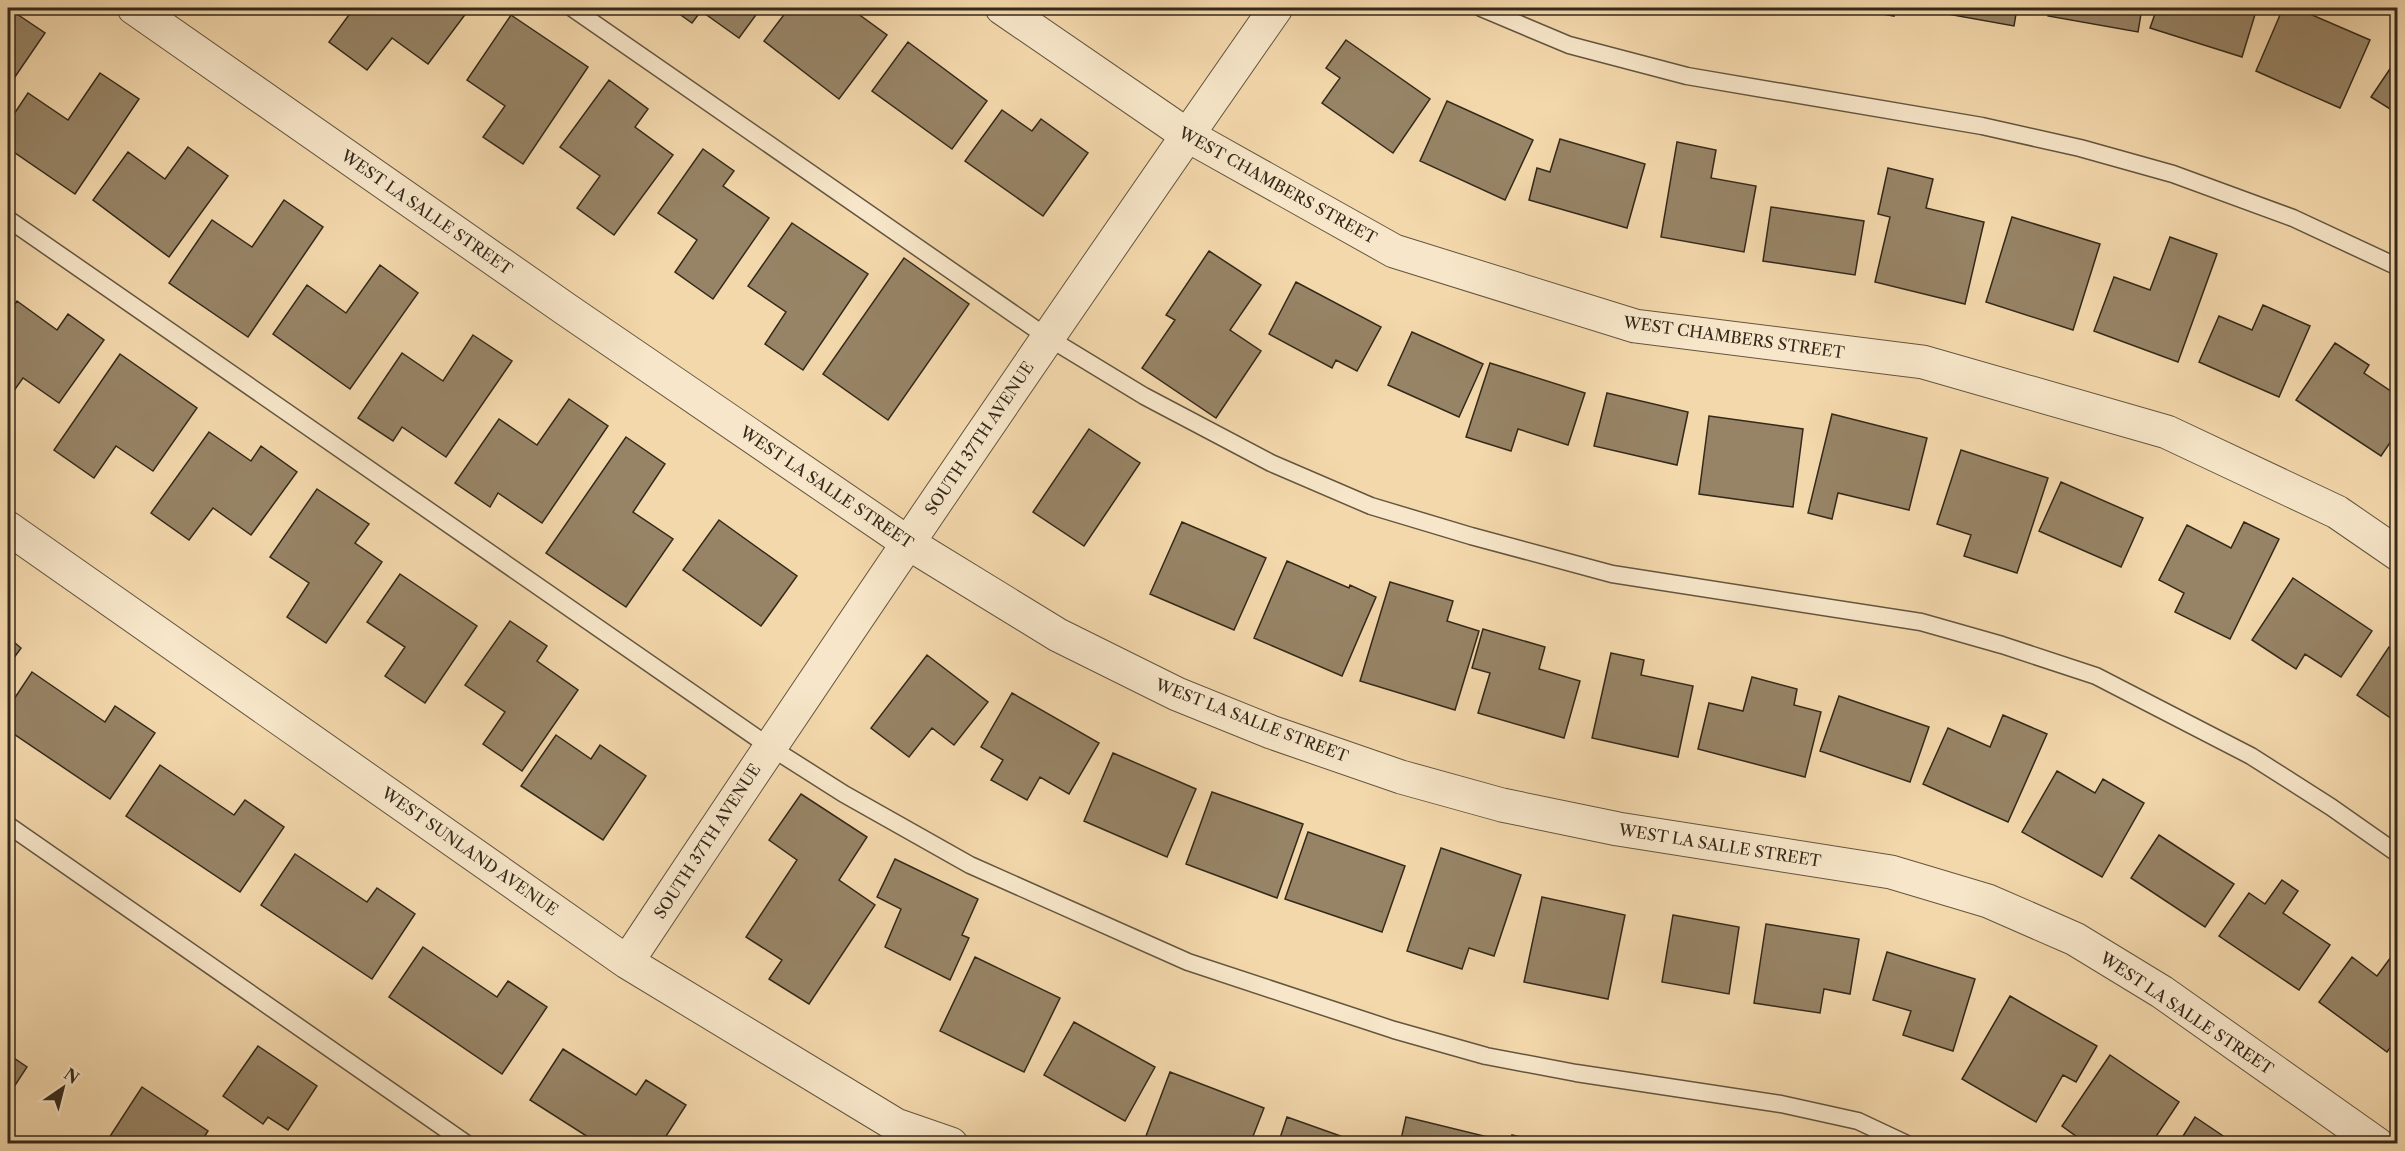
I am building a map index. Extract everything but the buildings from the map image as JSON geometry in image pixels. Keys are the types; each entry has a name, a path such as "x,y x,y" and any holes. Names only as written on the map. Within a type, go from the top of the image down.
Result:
{"street":[{"name":"WEST LA SALLE STREET","path":"134,8 567,310 908,543 1058,635 1176,694 1271,732 1401,777 1502,805 1618,829 1891,872 1989,901 2075,939 2162,992 2378,1143"},
{"name":"WEST CHAMBERS STREET","path":"1002,8 1187,135 1394,251 1635,326 1923,362 2167,432 2337,512 2397,554"},
{"name":"SOUTH 37TH AVENUE","path":"627,962 1047,337 1276,8"},
{"name":"WEST SUNLAND AVENUE","path":"8,528 627,962 896,1125 951,1143"}],"lane":[{"path":"572,8 1047,337 1144,396 1271,463 1371,506 1612,574 1922,622 2096,676 2251,756 2331,807 2397,854"},
{"path":"1481,8 1569,45 1687,76 1982,126 2080,148 2173,174 2293,218 2397,267"},
{"path":"8,219 770,747 844,794 970,865 1188,962 1383,1026 1486,1056 1576,1073 1781,1104 1858,1121 1907,1143"},
{"path":"8,825 466,1143"}]}
